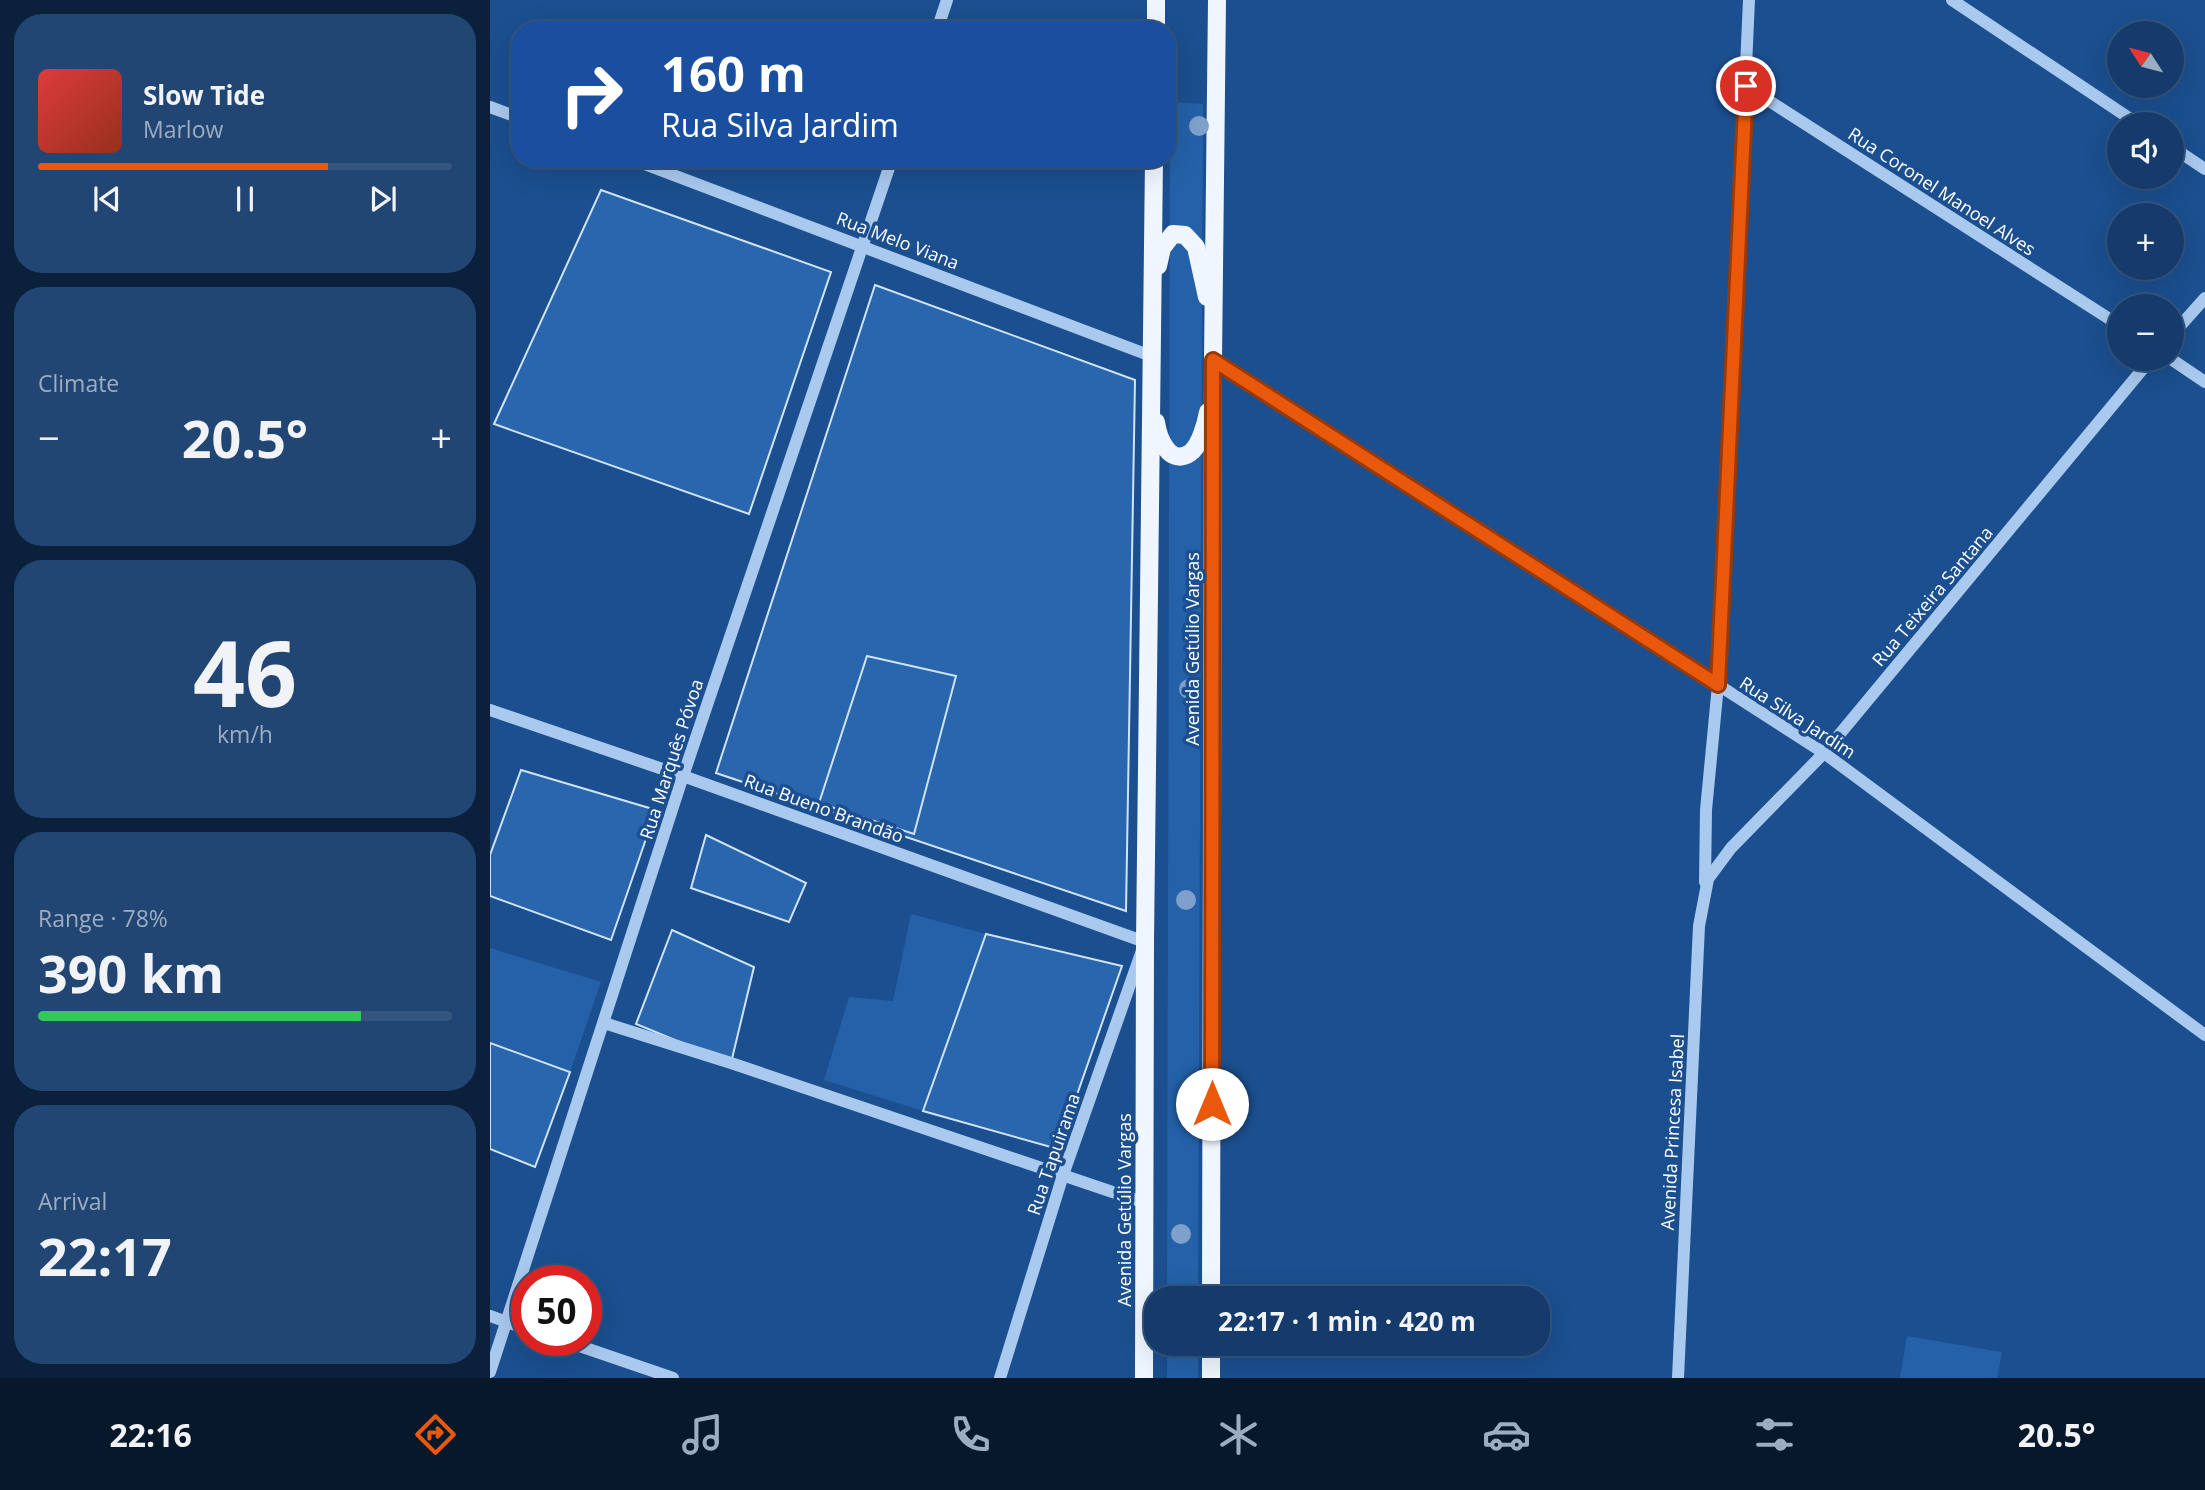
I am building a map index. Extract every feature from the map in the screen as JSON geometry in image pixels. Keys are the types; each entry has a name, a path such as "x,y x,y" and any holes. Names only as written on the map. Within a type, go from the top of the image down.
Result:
{"main road":[{"path":"1156,0 1156,21"},
{"name":"Avenida Getúlio Vargas","path":"1211,1286 1213,360 1217,0"},
{"name":"Avenida Getúlio Vargas","path":"1144,1378 1145,942 1154,168"},
{"path":"1152,296 1162,247 1174,234 1185,235 1196,247 1214,331"},
{"path":"1151,388 1158,435 1164,450 1174,455 1182,455 1191,452 1198,442 1207,419 1213,383"},
{"path":"1211,1356 1211,1378"}],"street":[{"path":"940,21 947,0"},
{"name":"Avenida Princesa Isabel","path":"1678,1378 1699,926 1705,889 1706,810 1718,685 1749,0"},
{"path":"1952,0 2120,112"},
{"name":"Rua Coronel Manoel Alves","path":"1746,86 2107,317"},
{"path":"490,107 511,115"},
{"path":"2184,155 2205,169"},
{"name":"Rua Melo Viana","path":"655,168 1151,356"},
{"name":"Rua Marquês Póvoa","path":"490,1372 683,776 889,168"},
{"path":"2184,322 2205,298"},
{"name":"Rua Silva Jardim","path":"1213,360 1824,753 2205,1035"},
{"path":"2184,368 2205,382"},
{"name":"Rua Teixeira Santana","path":"1731,848 1824,753 2141,371"},
{"name":"Rua Bueno Brandão","path":"490,710 683,776 1145,942"},
{"name":"Avenida Princesa Isabel","path":"1705,889 1713,870 1731,848"},
{"name":"Rua Tapuirama","path":"1000,1378 1063,1175 1145,942"},
{"path":"604,1024 731,1063 1145,1203"},
{"path":"490,1316 511,1323"},
{"path":"602,1354 674,1378"}],"shaded area":[{"path":"1176,102 1203,104 1198,1286 1167,1286 1170,168 1176,168"},
{"path":"911,914 986,934 923,1111 824,1080 849,997 893,1001"},
{"path":"490,948 601,982 570,1072 490,1043"},
{"path":"1907,1336 2002,1352 1997,1378 1900,1378"},
{"path":"1167,1356 1198,1356 1198,1378 1167,1378"}],"building":[{"path":"601,190 831,272 749,514 494,424"},
{"path":"875,285 1135,380 1126,911 716,773"},
{"path":"867,656 956,676 914,834 819,803"},
{"path":"521,770 656,810 611,940 490,896 490,855"},
{"path":"706,835 806,883 789,922 691,888"},
{"path":"672,930 754,967 731,1063 636,1024"},
{"path":"986,934 1122,966 1058,1149 923,1111"},
{"path":"490,1043 570,1072 535,1167 490,1149"}],"route":[{"path":"1212,1104 1213,360 1718,685 1746,86"}]}
